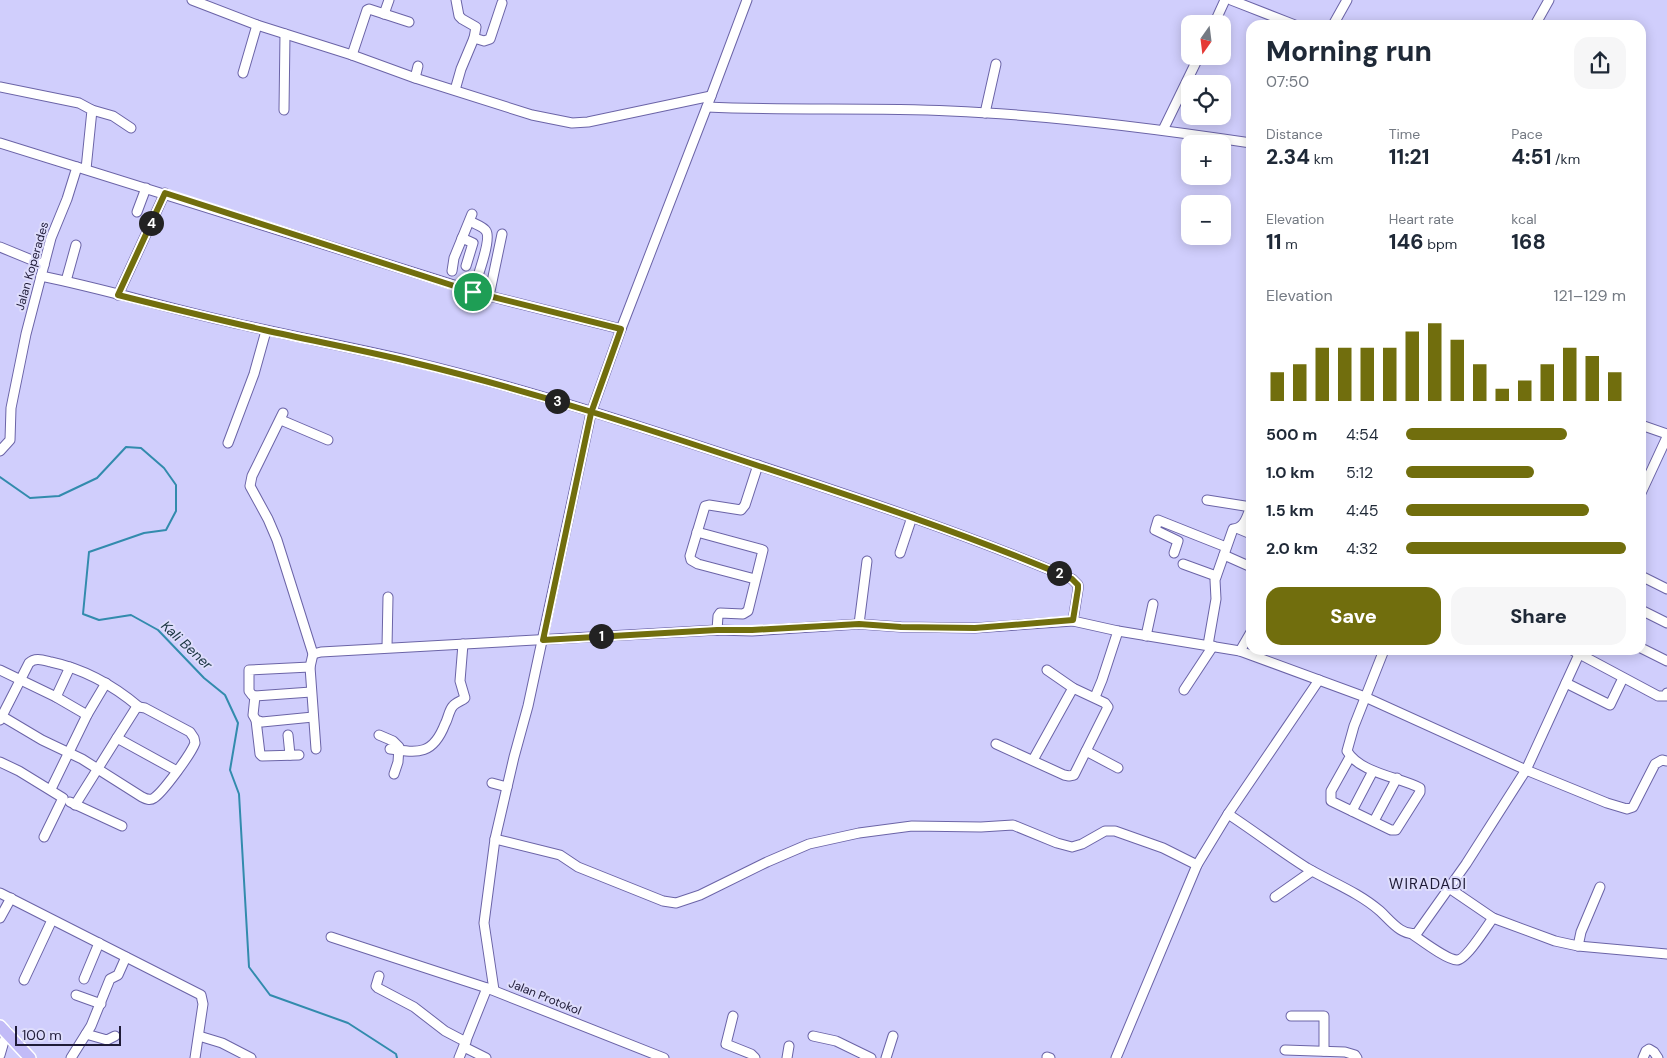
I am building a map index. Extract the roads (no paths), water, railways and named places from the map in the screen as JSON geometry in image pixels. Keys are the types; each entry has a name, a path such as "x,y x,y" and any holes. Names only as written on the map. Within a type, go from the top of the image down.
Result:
{"main road":[{"path":"3,1029 30,1058"}],"street":[{"path":"192,0 414,78 532,115 572,123 588,122 711,96"},
{"path":"384,14 389,0"},
{"path":"455,90 461,68 474,38 476,27 459,16 456,0"},
{"path":"459,1058 491,989 484,923 495,838 543,640 591,413 621,329 747,0"},
{"path":"1218,15 1226,0"},
{"path":"1232,0 1282,20"},
{"path":"1336,20 1347,0"},
{"path":"1538,20 1549,0"},
{"path":"474,38 484,41 490,39 502,2"},
{"path":"352,55 366,10 369,9 410,22"},
{"path":"243,73 257,24"},
{"path":"284,110 285,34"},
{"path":"985,112 996,64"},
{"path":"1163,130 1195,65"},
{"path":"414,78 418,66"},
{"path":"0,87 79,103 92,110 113,116 131,128"},
{"path":"707,107 985,112 1163,130 1246,142"},
{"name":"Jalan Koperades","path":"0,451 8,444 11,436 11,408 41,276 51,238 81,168 92,110"},
{"path":"0,143 165,193 473,292 621,329"},
{"path":"137,212 146,188"},
{"path":"118,295 165,193"},
{"path":"452,271 453,261 471,217 488,234 485,252 473,292"},
{"path":"489,296 502,234"},
{"path":"462,238 473,243 466,266"},
{"path":"66,281 76,245"},
{"path":"0,246 44,265"},
{"path":"41,276 266,331 411,362 557,401 684,441 912,517 992,546 1072,579 1078,585 1073,620"},
{"path":"228,443 254,374 266,331"},
{"path":"316,749 310,667 313,654 277,540 250,486 252,476 282,417 328,440"},
{"path":"1646,428 1667,435 1646,483"},
{"path":"756,579 694,562 691,560 691,553 706,505 739,511 743,508 758,466"},
{"path":"1207,500 1246,509"},
{"path":"900,553 912,517"},
{"path":"1239,529 1246,519"},
{"path":"1178,540 1155,530 1158,520 1183,530 1246,564"},
{"path":"1184,690 1211,646 1216,599 1216,576 1233,529 1246,532"},
{"path":"1174,553 1183,530"},
{"path":"697,532 762,548 763,550 748,611 743,614 720,613 717,630"},
{"path":"859,624 867,561"},
{"path":"1183,564 1216,576"},
{"path":"1646,578 1667,589"},
{"path":"387,648 388,597"},
{"path":"1146,636 1154,604"},
{"path":"1646,612 1667,623"},
{"path":"313,654 387,648 717,630 859,624 901,627 975,628 1073,620 1118,632 1246,653"},
{"path":"1094,698 1118,632"},
{"path":"1240,651 1246,641"},
{"path":"394,750 417,752 432,746 443,731 453,705 464,699 466,695 460,681 463,644"},
{"path":"1646,651 1667,662"},
{"path":"1253,655 1365,697 1526,770 1607,803 1627,809 1633,807 1655,764 1662,760 1667,761"},
{"path":"1350,757 1330,797 1331,801 1390,830 1396,830 1420,792 1420,788 1397,778 1373,771 1350,757 1347,751 1365,697 1382,655"},
{"path":"1412,934 1418,932 1449,888 1526,770 1566,683 1576,655"},
{"path":"1585,655 1658,696 1666,696 1667,693"},
{"path":"39,659 70,666 106,683 138,707 145,708 193,735 193,747 161,791 153,798 149,800 142,798 97,768 1,717 29,663 33,660 39,659"},
{"path":"56,697 70,666"},
{"path":"310,667 249,670 249,691 255,696 311,692"},
{"path":"0,670 56,697 87,715"},
{"path":"996,744 1064,775 1071,776 1077,770 1108,707 1105,703 1073,688 1047,670"},
{"path":"1566,683 1610,705 1623,678"},
{"path":"1116,1058 1197,865 1228,814 1319,680"},
{"path":"51,789 87,715 106,683"},
{"path":"1033,760 1073,688"},
{"path":"255,696 253,715 256,720 260,754 262,756 295,755 288,735"},
{"path":"75,805 97,768 138,707"},
{"path":"256,720 262,722 313,717"},
{"path":"379,735 397,743 394,750 394,774"},
{"path":"117,738 177,770"},
{"path":"1086,751 1118,768"},
{"path":"0,762 51,789 75,805 122,826"},
{"path":"1352,811 1373,771"},
{"path":"1374,821 1397,778"},
{"path":"492,783 507,787"},
{"path":"44,837 63,798"},
{"path":"1228,814 1312,871 1349,890 1377,908 1404,932 1412,934 1440,953 1456,960 1459,960 1466,954 1493,918"},
{"path":"495,838 560,855 578,867 672,903 700,895 809,844 859,833 912,826 1013,825 1072,847 1105,832 1115,831 1163,848 1197,865"},
{"path":"1275,897 1312,871"},
{"path":"1578,946 1581,932 1600,887"},
{"path":"1449,888 1493,918 1555,941 1578,946 1667,954"},
{"path":"0,893 201,994 203,1004 195,1058"},
{"path":"0,918 11,898"},
{"path":"24,980 52,920"},
{"name":"Jalan Protokol","path":"331,937 491,989 664,1058"},
{"path":"84,979 99,943"},
{"path":"71,1058 101,1004 110,979 120,974 126,957"},
{"path":"379,976 376,986 378,988 414,1007 445,1031 486,1058"},
{"path":"76,995 101,1004"},
{"path":"733,1016 726,1044 751,1054 755,1058"},
{"path":"1291,1016 1324,1016 1324,1051"},
{"path":"0,1055 3,1029"},
{"path":"86,1034 107,1040 114,1036"},
{"path":"198,1036 222,1043 251,1058"},
{"path":"812,1036 836,1041 871,1058"},
{"path":"886,1058 893,1036"},
{"path":"787,1058 790,1046"},
{"path":"1643,1058 1649,1049 1658,1058"},
{"path":"1285,1050 1346,1052 1355,1055 1357,1058"}],"waterway":[{"name":"Kali Bener","path":"0,477 30,498 59,496 97,478 126,447 141,448 164,468 176,485 176,511 166,530 144,533 89,552 83,614 99,620 131,615 158,630 204,678 225,695 238,723 230,770 239,794 249,967 270,995 348,1023 396,1054 397,1058"}],"district":[{"name":"WIRADADI","path":"1428,884"}]}
